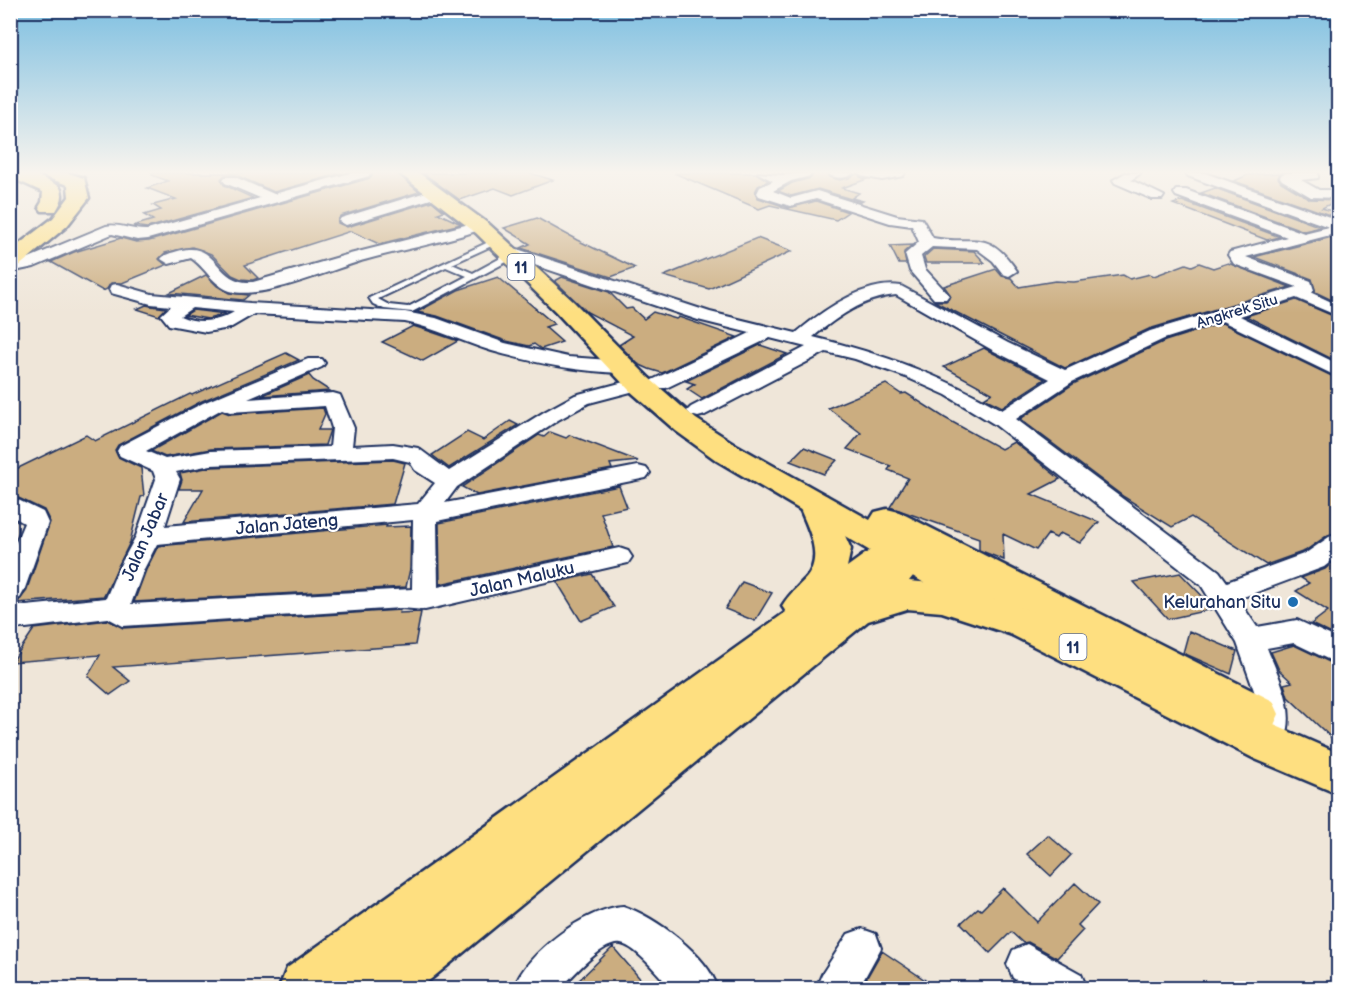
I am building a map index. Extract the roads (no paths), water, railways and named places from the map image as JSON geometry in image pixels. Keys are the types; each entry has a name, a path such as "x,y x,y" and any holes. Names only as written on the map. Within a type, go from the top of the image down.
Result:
{"highway":[{"path":"12,257 40,220"},
{"path":"12,257 62,220"},
{"name":"11","path":"469,220 504,249 643,379 694,431 815,504 912,546 1272,734 1338,774"},
{"name":"11","path":"643,379 698,411 746,444 912,546 1028,625 1272,734 1338,760"},
{"path":"739,669 826,580 834,549 815,504"},
{"path":"377,988 855,611 912,546"},
{"path":"307,988 739,669 912,546"},
{"path":"855,611 907,595 943,598 1028,625"}],"street":[{"path":"12,257 28,264 111,229 137,235 148,234 198,220"},
{"path":"346,221 350,220"},
{"path":"894,220 914,220 925,240 930,243 981,244 998,254 1009,271"},
{"path":"1252,220 1303,238"},
{"path":"1318,220 1338,227"},
{"path":"169,259 195,253 216,275 232,287 242,288 263,285 355,257 477,226"},
{"name":"Angkrek Situ","path":"1002,419 1065,378 1157,335 1306,290 1305,285 1240,261 1236,255 1338,227"},
{"path":"930,243 913,254 912,260 917,270 940,295"},
{"path":"504,249 704,316 862,355 913,373 953,391 1002,419 1210,578 1250,640 1272,699 1272,734"},
{"path":"117,289 151,299 186,304 170,315 175,321 215,328 241,316 264,296 263,285"},
{"path":"800,339 827,315 859,297 895,290 901,291 1001,347 1065,378"},
{"path":"1298,293 1338,311"},
{"path":"250,308 405,317 430,321 456,333 492,345 643,379"},
{"path":"1224,315 1338,371"},
{"path":"425,600 425,513 449,482 551,416 582,399 643,379 769,331"},
{"path":"698,411 824,345"},
{"path":"315,363 210,407 123,448 163,467 211,458 393,451 410,453 449,482"},
{"path":"210,407 333,399 343,428 340,454"},
{"name":"Jalan Jabar","path":"116,607 131,569 149,536 168,479 163,467"},
{"name":"Jalan Jateng","path":"149,536 425,513 638,473"},
{"path":"10,504 34,518 36,523 10,591"},
{"path":"1221,595 1315,560 1338,543"},
{"name":"Jalan Maluku","path":"116,607 123,615 401,598 425,600 619,557"},
{"path":"10,616 26,617 116,607"},
{"path":"1250,640 1297,632 1338,652"},
{"path":"534,988 576,947 597,931 622,925 638,931 698,988"},
{"path":"836,988 862,948"},
{"path":"1027,964 1067,988"}],"lane":[{"path":"504,249 474,276 408,310 387,307 373,298 445,264 504,249"},
{"path":"445,264 474,276"}],"place":[{"name":"Kelurahan Situ","path":"1293,602"}]}
